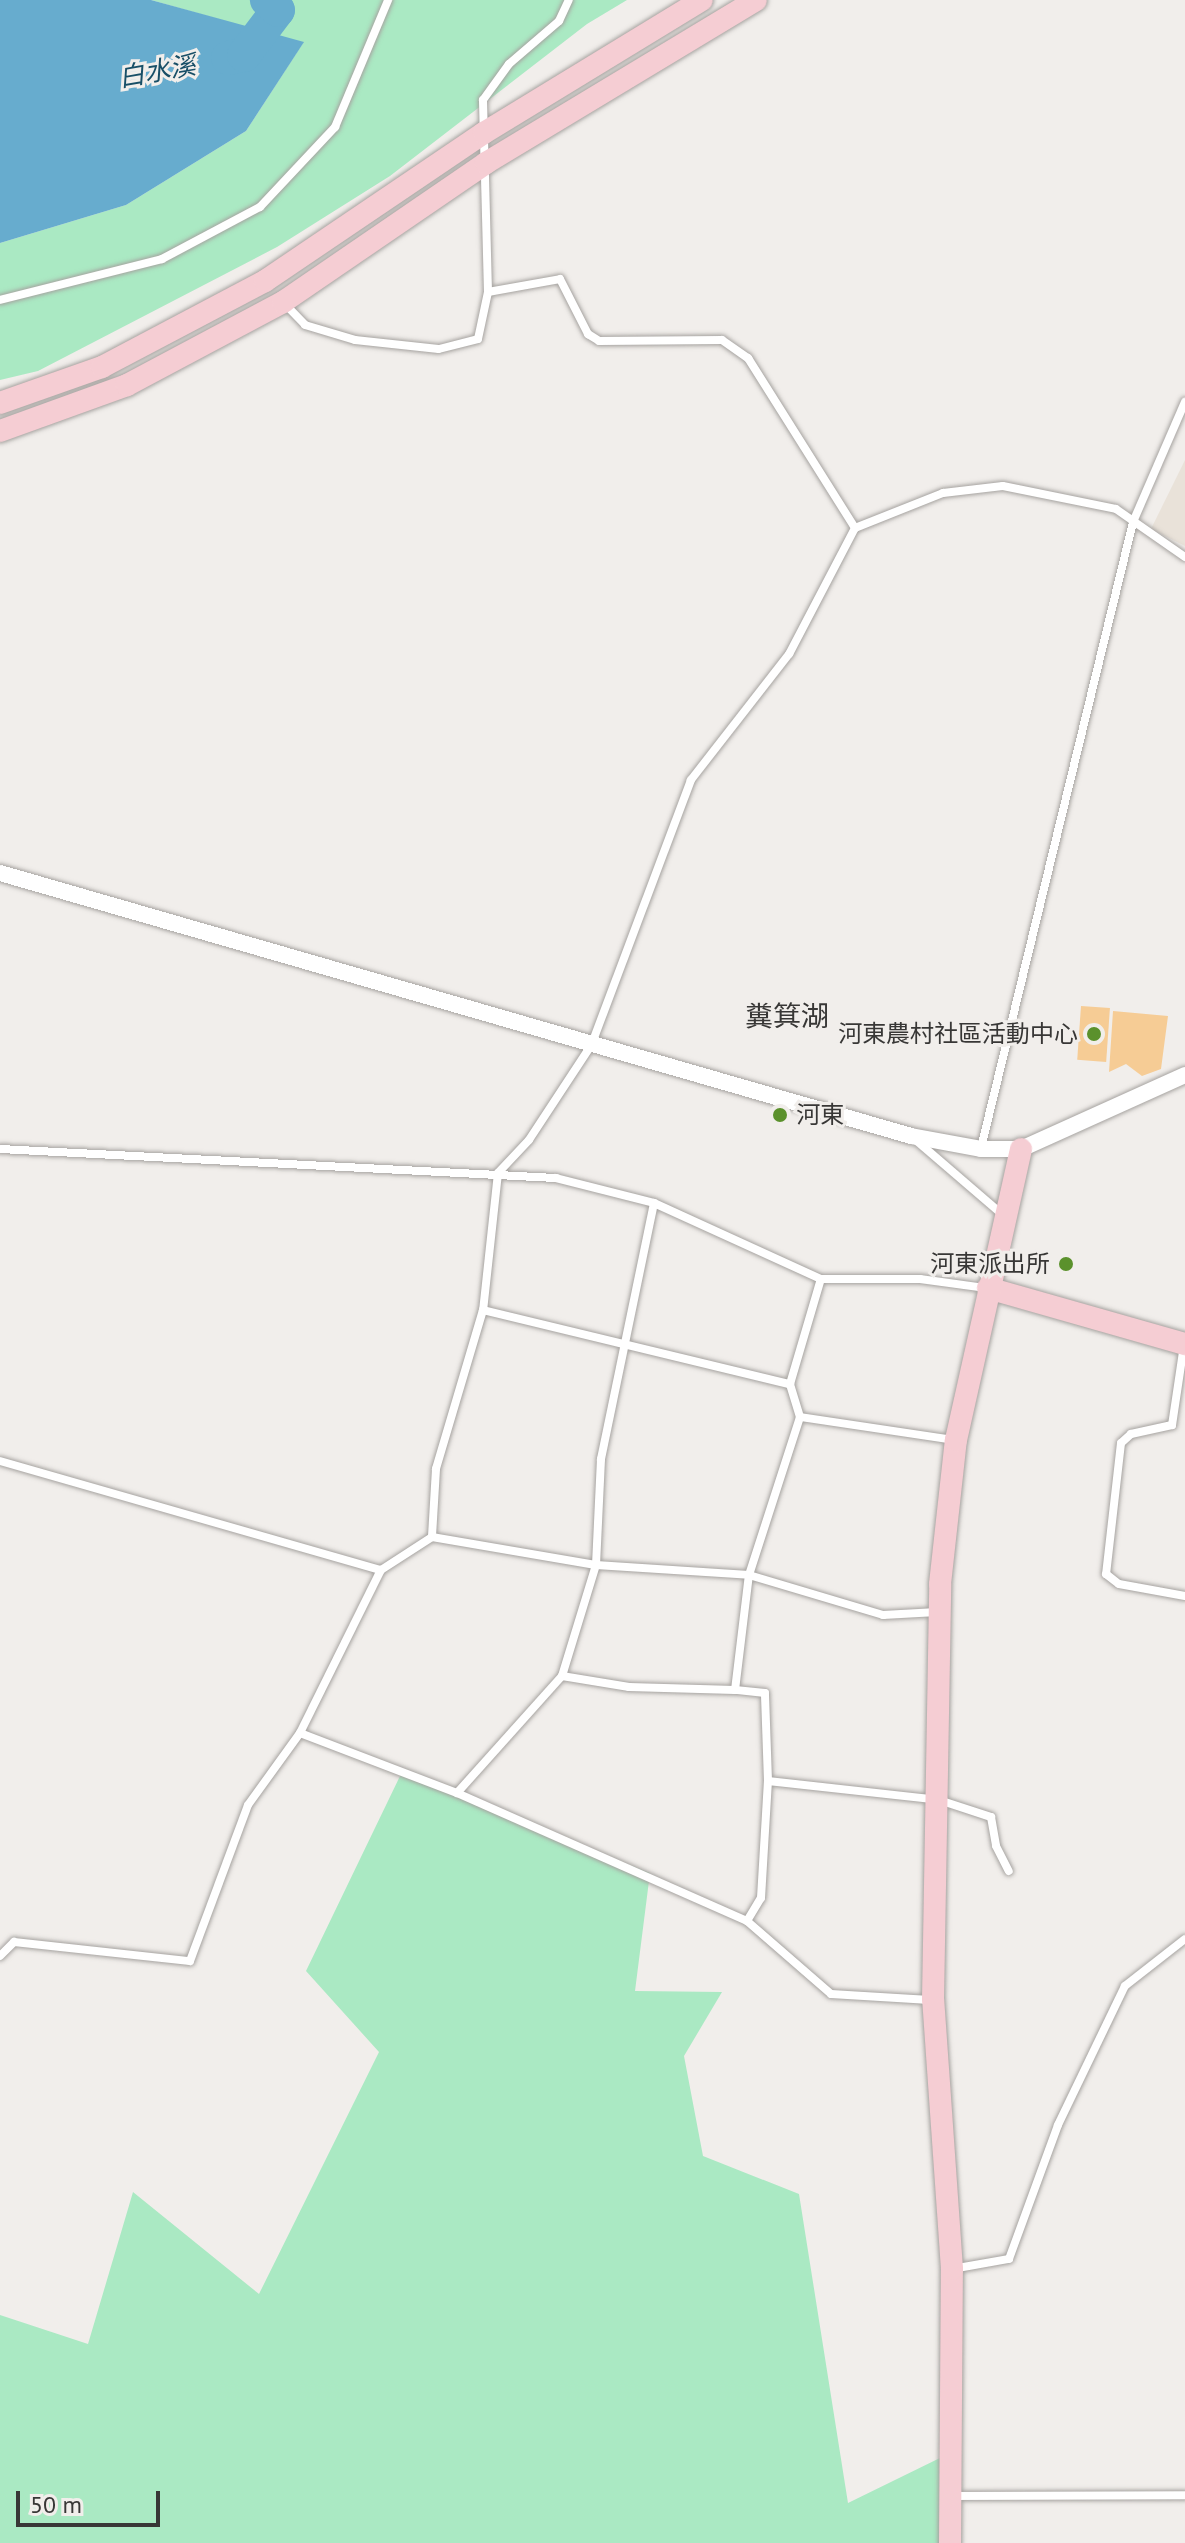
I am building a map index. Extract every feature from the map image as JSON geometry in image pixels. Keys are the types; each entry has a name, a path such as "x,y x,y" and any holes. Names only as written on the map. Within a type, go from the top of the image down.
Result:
{"main road":[{"path":"0,403 102,367 265,281 484,133 702,0"},
{"path":"0,431 127,385 283,302 486,163 756,0"},
{"path":"950,2543 952,2269 933,2000 939,1800 939,1612 956,1440 1021,1149"},
{"path":"988,1288 1185,1344"}],"street":[{"path":"0,873 911,1136 981,1149 1021,1149 1185,1075"}],"lane":[{"path":"0,300 162,259 260,207 335,127 388,0"},
{"path":"283,302 305,325 355,340 439,349 478,339 488,292 483,100 509,64 559,21 569,0"},
{"path":"488,292 560,279 588,334 599,341 722,340 748,358 855,528"},
{"path":"981,1149 1133,522 1185,402"},
{"path":"432,1537 436,1469 483,1310 498,1173 529,1140 592,1044 691,780 789,654 855,528 943,493 990,486 1116,509 1185,557"},
{"path":"911,1136 1004,1216"},
{"path":"0,1149 556,1178 654,1203 821,1279 920,1279 988,1288"},
{"path":"457,1793 562,1676 596,1565 601,1459 654,1203"},
{"path":"735,1690 749,1575 800,1417 790,1384 821,1279"},
{"path":"483,1310 622,1346 790,1384"},
{"path":"1185,1344 1172,1425 1131,1434 1121,1443 1106,1574 1119,1584 1185,1596"},
{"path":"800,1417 956,1440"},
{"path":"0,1461 381,1570"},
{"path":"0,1956 14,1942 190,1961 248,1805 300,1733 381,1570 432,1537 596,1565 749,1575 883,1615 939,1612"},
{"path":"562,1676 629,1687 765,1693 768,1781 761,1898 747,1921"},
{"path":"300,1733 457,1793 747,1921 831,1994 933,2000"},
{"path":"768,1781 939,1800 991,1817 996,1846 1009,1871"},
{"path":"952,2269 1009,2259 1058,2125 1125,1986 1185,1939"},
{"path":"952,2496 1185,2495"}],"shaded area":[{"path":"1185,460 1185,546 1151,529"}],"green space":[{"path":"151,0 627,0 587,24 390,176 277,247 38,371 0,380 0,243 126,205 246,131 303,43"},
{"path":"401,1774 650,1873 635,1991 722,1992 684,2056 703,2156 799,2194 848,2503 944,2456 939,2543 0,2543 0,2315 88,2344 133,2192 259,2294 379,2052 306,1971"}],"water":[{"path":"0,0 151,0 304,42 246,131 126,205 0,243"}],"building":[{"name":"河東農村社區活動中心","path":"1081,1006 1110,1008 1106,1062 1077,1060"},
{"path":"1113,1011 1168,1016 1161,1069 1142,1076 1126,1064 1109,1072"}],"waterway":[{"name":"白水溪","path":"228,58 244,55 278,10 267,0"}],"place":[{"name":"河東農村社區活動中心","path":"1094,1034"},
{"name":"河東","path":"780,1115"},
{"name":"河東派出所","path":"1066,1264"}],"district":[{"name":"糞箕湖","path":"787,1016"}]}
